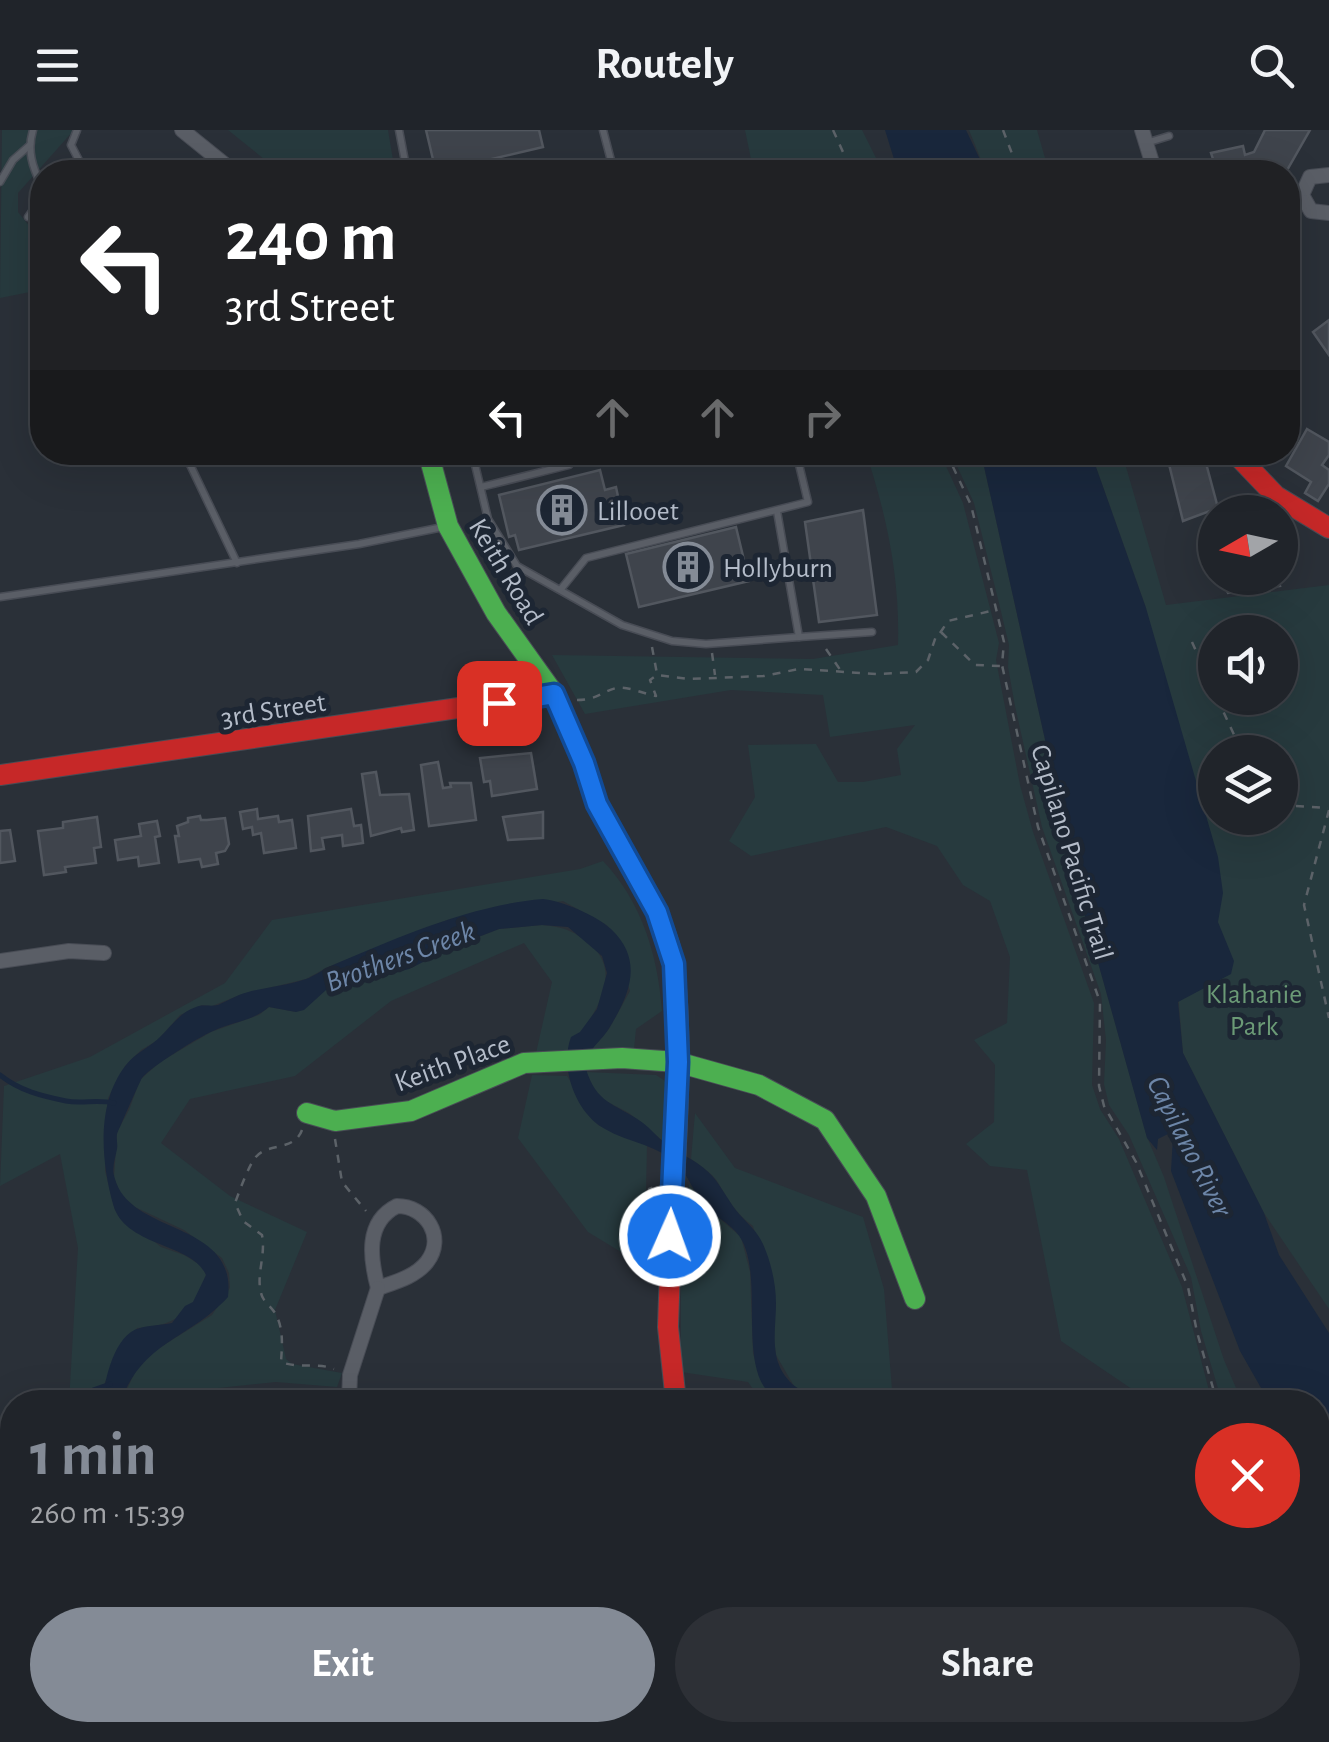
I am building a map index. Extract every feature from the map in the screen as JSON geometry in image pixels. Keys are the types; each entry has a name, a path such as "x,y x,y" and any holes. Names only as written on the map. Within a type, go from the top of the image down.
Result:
{"street":[{"path":"182,130 219,160"},
{"path":"1303,202 1306,182 1316,174 1329,175"},
{"path":"1303,202 1311,211 1329,213"},
{"name":"Keith Road","path":"432,465 448,526 496,613 554,694 605,820 657,912 674,964 678,1062 668,1328 675,1390"},
{"path":"1243,465 1296,512 1329,528"},
{"name":"3rd Street","path":"0,775 554,694"},
{"path":"0,961 69,951 104,953"},
{"name":"Keith Place","path":"307,1113 334,1121 411,1111 524,1063 622,1058 678,1062 759,1085 825,1120 876,1196 915,1299"},
{"path":"349,1390 350,1375 378,1288 371,1254 379,1221 398,1206 414,1207 427,1218 434,1238 429,1259 411,1276 378,1288"}],"lane":[{"path":"32,160 33,130"},
{"path":"76,130 71,146 79,160"},
{"path":"399,130 405,160"},
{"path":"604,130 611,160"},
{"path":"1144,137 1169,136"},
{"path":"0,182 13,160 30,145"},
{"path":"190,465 237,563"},
{"path":"475,465 488,518 517,566 622,625 672,641 711,644 872,632"},
{"path":"480,488 570,465"},
{"path":"561,589 586,558 808,502 799,465"},
{"path":"777,511 799,638"},
{"path":"0,596 237,563 448,526"}],"path":[{"path":"833,130 847,160"},
{"path":"1002,130 1013,160"},
{"name":"Capilano Pacific Trail","path":"952,465 972,505 997,610 1004,642 1002,666 1038,827 1100,1002 1100,1086 1104,1106 1136,1162 1188,1288 1213,1390"},
{"path":"576,700 601,697 614,688 656,696 650,680 657,675 689,679 764,676 799,669 916,672 923,668 930,646 948,621 997,610"},
{"path":"650,634 657,675"},
{"path":"939,634 946,636 975,665 1002,666"},
{"path":"820,637 841,673"},
{"path":"1192,642 1198,656"},
{"path":"711,644 715,677"},
{"path":"1298,807 1329,809 1304,905 1329,1018"},
{"path":"307,1113 299,1138 263,1151 252,1160 235,1203 243,1221 262,1235 260,1288 280,1327 281,1362 296,1368 327,1366 350,1375"},
{"path":"334,1121 335,1156 342,1182 368,1215 379,1221"}],"green space":[{"path":"2,130 74,130 47,160 30,160 30,180 18,193 18,212 30,227 30,292 0,298"},
{"path":"228,130 388,130 393,160 265,160"},
{"path":"745,130 862,130 877,160 746,160 751,159"},
{"path":"969,130 1037,130 1046,160 981,160"},
{"path":"870,465 946,465 963,503 999,643 996,660 1020,785 1094,1003 1092,1085 1182,1287 1209,1390 1133,1390 1061,1341 1027,1170 990,1166 966,1144 994,1122 995,1065 974,1040 1007,1023 1010,957 990,901 963,885 937,846 886,827 751,856 729,841 755,797 748,745 816,744 838,782 863,782 901,775 897,749 915,725 830,737 823,695 731,690 585,714 552,655 813,659 898,645 897,596 880,500"},
{"path":"957,465 984,465 1082,905 1147,1137 1237,1390 1218,1390 1201,1331 1191,1277 1129,1135 1109,1105 1104,1084 1106,1040 1101,994 1042,827 1015,706 1008,667 1009,645 974,503"},
{"name":"Klahanie Park","path":"1095,465 1125,465 1166,605 1248,595 1298,595 1298,589 1329,585 1329,1309 1264,1213 1183,1053 1146,608"},
{"path":"603,861 638,912 652,950 662,1011 636,1029 634,1049 589,1051 609,1029 630,991 608,926 563,901 450,919 306,979 212,1006 202,1005 180,1015 158,1040 125,1066 108,1098 105,1171 115,1210 161,1247 202,1266 206,1275 195,1299 181,1315 162,1324 137,1328 104,1390 70,1390 78,1248 60,1154 0,1186 4,1086 90,1057 225,983 272,920 580,869"},
{"path":"557,927 586,941 602,959 605,986 600,1000 568,1052 536,1053 552,982 524,943 391,1001 295,1076 190,1099 161,1143 230,1196 307,1232 275,1310 286,1359 292,1364 342,1373 337,1387 276,1382 200,1390 127,1390 136,1370 151,1353 212,1315 230,1288 222,1258 184,1230 135,1207 121,1195 114,1178 117,1132 140,1080 160,1062 211,1032 259,1015 269,1007 296,1012 336,981 409,969 499,929"},
{"path":"586,1072 656,1075 665,1081 663,1141 629,1113 598,1097"},
{"path":"532,1075 567,1076 598,1125 647,1145 646,1191 655,1241 654,1272 588,1232 518,1138"},
{"path":"695,1113 735,1168 863,1217 884,1289 892,1390 801,1390 794,1386 776,1355 772,1324 776,1307 753,1226 737,1211 715,1178 691,1159"},
{"path":"689,1184 706,1207 741,1237 750,1272 753,1353 767,1390 754,1390 748,1382 681,1372 681,1283"}],"water":[{"path":"885,130 966,130 980,160 894,160"},
{"name":"Capilano River","path":"984,465 1095,465 1146,608 1198,788 1198,835 1212,835 1218,857 1223,893 1218,922 1234,961 1231,974 1178,1002 1183,1053 1264,1213 1279,1255 1329,1333 1329,1390 1262,1390 1240,1351 1171,1171 1173,1137 1168,1134 1158,1139 1157,1150 1147,1138 1082,905"},
{"name":"Brothers Creek","path":"543,899 560,903 605,924 621,941 631,966 627,992 608,1030 588,1056 588,1075 604,1099 709,1172 758,1235 774,1281 777,1358 787,1378 801,1390 766,1390 758,1373 753,1350 750,1272 746,1249 736,1232 706,1207 676,1163 600,1126 576,1098 568,1073 568,1048 571,1037 580,1032 597,1009 607,973 602,956 568,927 542,925 499,929 409,969 379,977 336,981 304,1010 269,1007 197,1040 142,1078 117,1134 115,1179 125,1197 141,1211 200,1241 216,1254 226,1272 228,1297 154,1353 126,1390 104,1390 112,1359 124,1339 140,1328 172,1323 193,1302 206,1275 188,1256 130,1229 113,1204 104,1151 106,1114 116,1080 130,1060 181,1015 196,1007 218,1005 247,992 306,979 436,924 516,902"}],"building":[{"path":"426,130 539,130 543,147 487,160 433,160"},
{"path":"1265,130 1310,130 1293,160 1199,160 1213,159 1211,153 1243,146 1245,155 1254,152"},
{"path":"1329,320 1329,355 1313,332"},
{"path":"1307,429 1329,442 1329,455 1322,465 1329,470 1329,484 1318,501 1305,493 1311,482 1286,466 1300,465 1300,441"},
{"path":"1169,465 1206,465 1215,495 1198,495 1198,515 1183,521"},
{"name":"Lillooet","path":"600,470 605,490 616,487 624,525 519,550 515,535 509,537 499,495"},
{"path":"863,510 877,615 819,622 805,522"},
{"name":"Hollyburn","path":"736,527 749,581 639,607 626,554"},
{"path":"531,753 537,789 492,796 490,781 484,782 480,758"},
{"path":"438,762 443,788 451,787 450,783 471,783 476,820 429,826 421,765"},
{"path":"376,772 380,795 409,794 414,830 402,832 401,828 371,836 362,774"},
{"path":"257,809 258,819 278,816 279,822 292,820 296,848 264,853 261,833 253,835 252,827 243,829 240,812"},
{"path":"351,809 354,826 361,825 363,843 343,846 342,835 322,838 324,849 311,851 308,816"},
{"path":"543,812 543,838 508,840 503,817"},
{"path":"200,816 201,820 225,818 229,844 225,851 216,853 218,864 202,867 200,859 179,862 177,826"},
{"path":"97,817 101,847 94,848 96,863 65,867 66,872 44,875 38,831"},
{"path":"157,821 159,863 139,866 138,857 118,860 115,840 141,836 139,824"},
{"path":"10,830 15,861 0,863 0,831"}],"waterway":[{"path":"0,1075 23,1089 48,1097 114,1103"},
{"path":"93,1390 110,1384"}],"traffic: fast":[{"path":"432,465 448,526 496,613 554,694 597,804 633,869"},
{"path":"307,1113 335,1121 411,1111 524,1063 622,1058 677,1062 759,1085 825,1120 876,1196 915,1299"}],"traffic: slow":[{"path":"633,869 664,929 674,968 678,1078 670,1268"}],"traffic: jam":[{"path":"1246,465 1276,496 1329,528"},
{"path":"0,775 554,694"},
{"path":"670,1268 668,1327 675,1390"}],"place":[{"name":"Lillooet","path":"562,510"},
{"name":"Hollyburn","path":"688,567"}],"route":[{"path":"499,703 554,694 597,804 657,912 674,964 678,1062 670,1236"}]}
